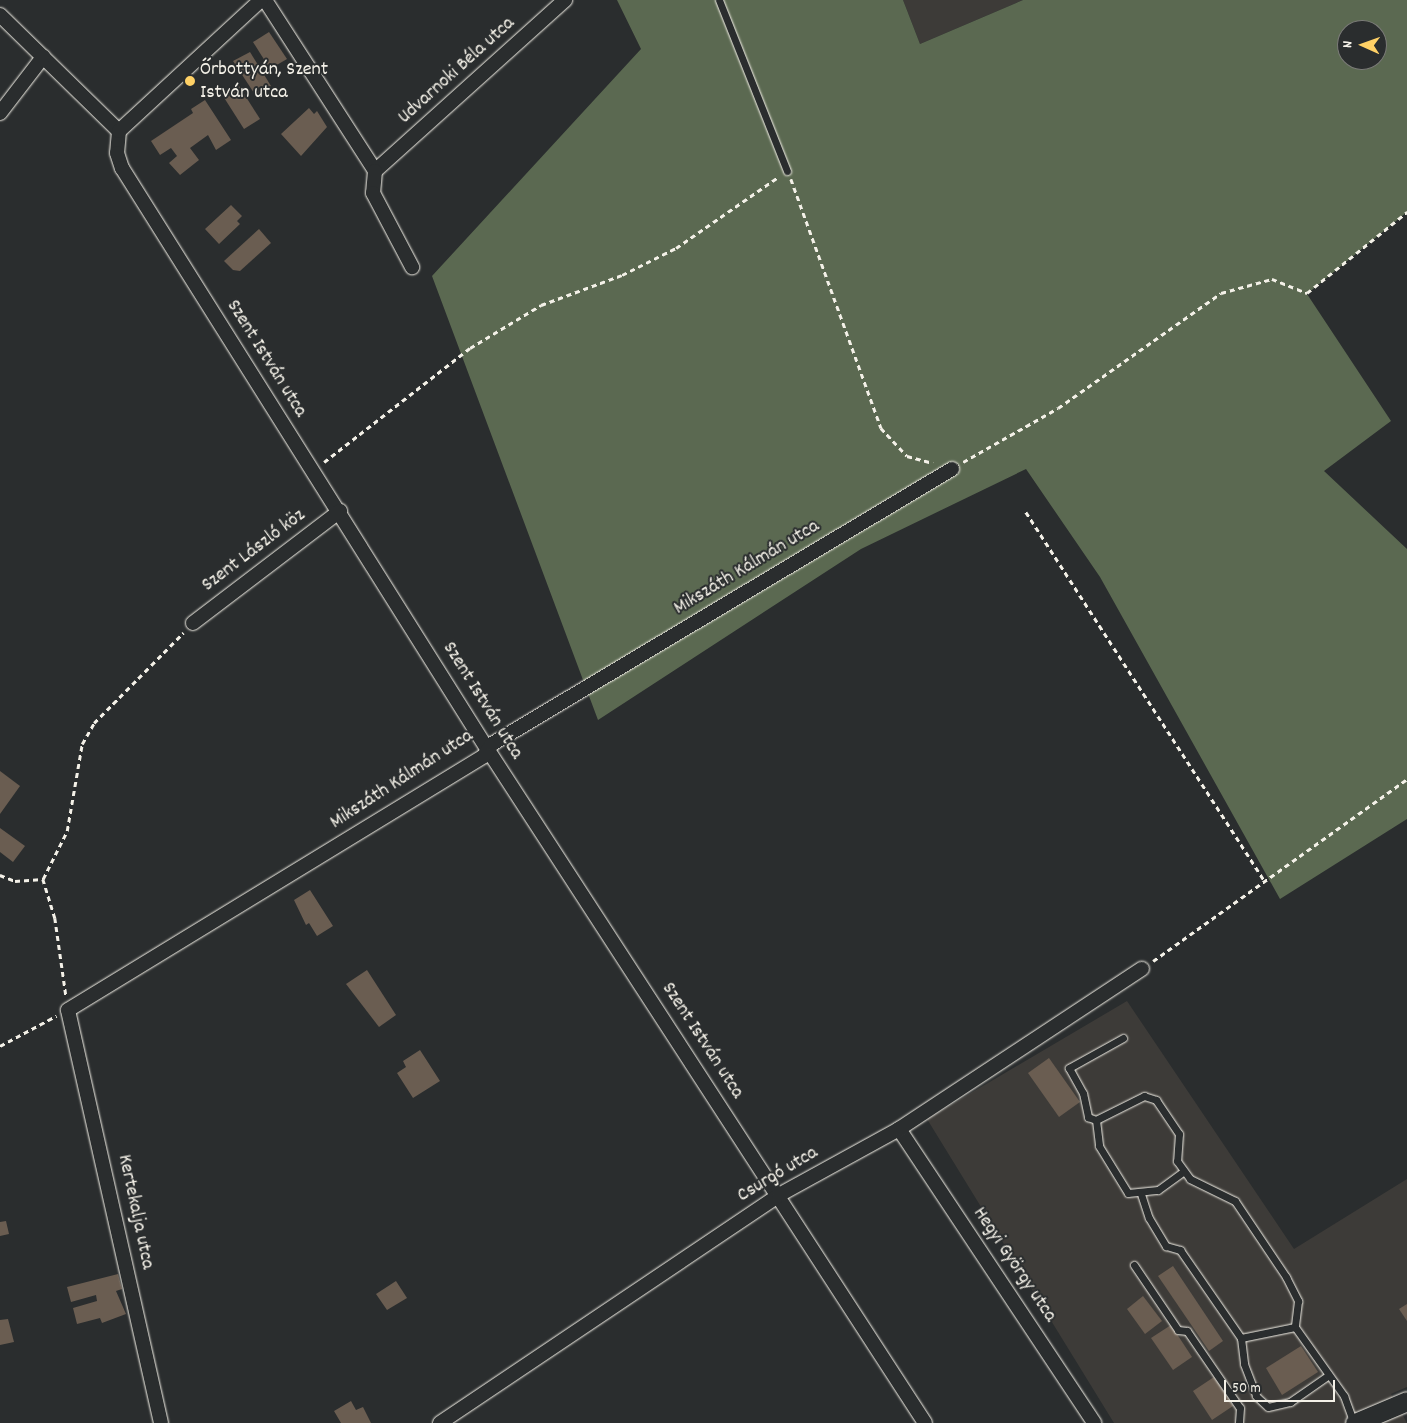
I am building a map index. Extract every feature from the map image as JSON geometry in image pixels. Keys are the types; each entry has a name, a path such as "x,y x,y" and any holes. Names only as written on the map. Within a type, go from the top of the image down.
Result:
{"main road":[{"path":"1354,1423 1407,1401"}],"street":[{"path":"0,15 119,131 261,0"},
{"path":"265,0 375,171 373,193 412,266"},
{"name":"Udvarnoki Béla utca","path":"375,171 565,0"},
{"path":"0,113 43,57"},
{"name":"Szent István utca","path":"119,131 117,153 122,168 340,511 488,750 779,1195 925,1423"},
{"name":"Mikszáth Kálmán utca","path":"68,1010 488,750 952,468"},
{"name":"Szent László köz","path":"193,623 340,511"},
{"name":"Csurgó utca","path":"440,1423 779,1195 899,1129 1142,969"},
{"name":"Kertekalja utca","path":"68,1010 162,1423"},
{"name":"Hegyi György utca","path":"899,1129 1094,1423"}],"lane":[{"path":"719,0 787,171"},
{"path":"1123,1038 1069,1068 1083,1093 1088,1117 1096,1120 1144,1096 1156,1100 1179,1134 1177,1161 1184,1171 1190,1179 1235,1201 1298,1301 1294,1327 1329,1375 1354,1423"},
{"path":"1096,1120 1099,1146 1114,1176 1128,1193 1141,1194 1158,1190 1184,1171"},
{"path":"1141,1194 1149,1218 1166,1246 1180,1250 1241,1338 1244,1364 1256,1396 1268,1407 1290,1402 1329,1375"},
{"path":"1134,1265 1178,1330 1187,1331 1240,1408 1239,1423"},
{"path":"1241,1338 1294,1327"}],"path":[{"path":"313,471 470,348 540,305 622,275 676,248 787,171 881,428 907,456 952,468 1058,408 1221,293 1272,279 1306,293 1407,212"},
{"path":"1026,512 1265,881"},
{"path":"0,1046 68,1010 55,918 43,879 68,831 82,744 94,722 193,623"},
{"path":"1142,969 1407,778"},
{"path":"0,875 15,881 43,879"}],"shaded area":[{"path":"903,0 1023,0 920,44"},
{"path":"1127,1001 1294,1249 1407,1179 1407,1387 1391,1394 1407,1423 1114,1423 927,1119"}],"green space":[{"path":"617,0 903,0 920,44 1023,0 1407,0 1407,212 1307,294 1391,421 1324,471 1407,549 1407,819 1280,899 1100,577 1026,469 861,549 598,720 432,276 641,49"}],"building":[{"path":"269,32 287,59 270,69 253,42"},
{"path":"250,52 271,86 256,96 233,61"},
{"path":"239,86 260,119 244,129 223,96"},
{"path":"205,100 231,140 216,150 208,135 190,148 199,160 180,175 169,163 177,156 171,148 160,155 151,141 193,113 191,109"},
{"path":"309,108 314,114 317,111 327,127 301,156 281,134"},
{"path":"231,205 242,216 237,221 240,224 219,244 205,229"},
{"path":"259,229 271,243 240,271 233,270 224,261"},
{"path":"0,771 20,786 0,814"},
{"path":"0,828 25,846 13,862 0,852"},
{"path":"310,890 333,926 317,936 309,923 306,925 294,900"},
{"path":"367,970 396,1015 379,1027 346,984"},
{"path":"420,1050 440,1081 413,1098 397,1073 406,1067 403,1061"},
{"path":"1049,1058 1080,1102 1059,1117 1028,1073"},
{"path":"6,1221 9,1234 0,1236 0,1222"},
{"path":"1173,1266 1223,1341 1209,1351 1158,1276"},
{"path":"118,1274 122,1289 116,1291 126,1314 102,1323 100,1318 77,1324 73,1308 97,1301 96,1295 71,1302 67,1287"},
{"path":"396,1281 407,1298 387,1310 376,1294"},
{"path":"1143,1296 1162,1321 1145,1334 1127,1309"},
{"path":"1407,1304 1407,1321 1399,1309"},
{"path":"8,1319 14,1342 0,1345 0,1320"},
{"path":"1171,1325 1192,1357 1173,1370 1151,1338"},
{"path":"1301,1346 1318,1372 1282,1395 1266,1368"},
{"path":"1214,1377 1233,1406 1212,1420 1193,1391"},
{"path":"351,1401 356,1410 363,1407 371,1423 341,1423 334,1411"}],"place":[{"name":"Őrbottyán, Szent István utca","path":"190,81"}]}
